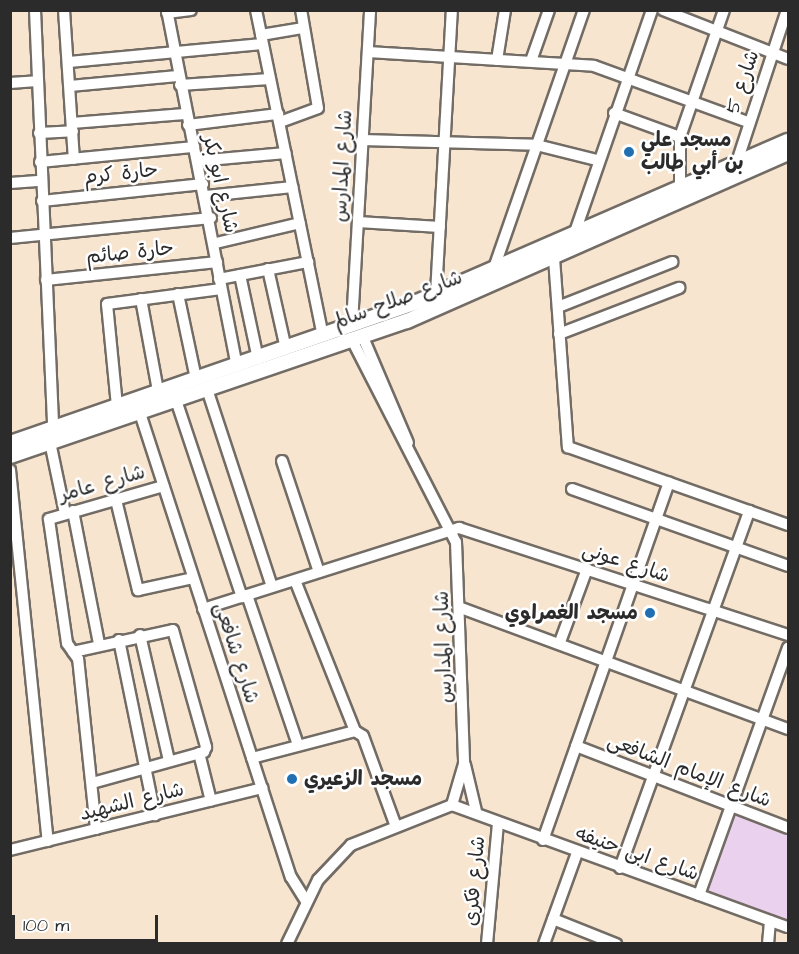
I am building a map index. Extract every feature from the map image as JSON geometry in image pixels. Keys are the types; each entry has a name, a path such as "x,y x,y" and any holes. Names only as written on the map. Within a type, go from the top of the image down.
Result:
{"main road":[{"name":"شارع صلاح سالم","path":"10,456 117,406 158,391 258,359 323,335 355,333 436,294 572,238 789,141"},
{"name":"شارع صلاح سالم","path":"10,442 52,436 140,413 176,400 554,258 789,153"}],"street":[{"path":"34,10 52,436 99,644"},
{"path":"64,10 74,159"},
{"path":"167,12 191,10"},
{"path":"256,10 323,335"},
{"path":"188,125 279,118 318,108 301,10"},
{"name":"شارع المدارس","path":"370,10 358,222 355,333 451,529 461,608 464,764 476,811"},
{"path":"436,294 452,10"},
{"path":"497,60 505,10"},
{"path":"531,62 549,10"},
{"path":"493,271 584,10"},
{"path":"572,238 597,160 652,10"},
{"path":"663,10 789,59"},
{"path":"680,191 680,137 724,10"},
{"name":"شارع 5","path":"735,165 787,10"},
{"name":"شارع ابو بكر","path":"167,12 185,114 216,243 220,284 237,366"},
{"path":"69,62 261,40 303,27"},
{"path":"368,52 566,63 627,78 748,122"},
{"path":"70,86 179,80 270,79"},
{"path":"10,83 37,81"},
{"path":"614,113 680,137"},
{"path":"39,133 185,114"},
{"path":"362,140 444,141 536,146 597,160"},
{"path":"40,162 194,147"},
{"path":"197,161 286,153"},
{"path":"10,183 41,181"},
{"name":"حارة كرم","path":"42,201 203,184"},
{"path":"206,196 293,188"},
{"path":"10,238 211,218"},
{"path":"358,222 440,227"},
{"path":"216,243 300,224"},
{"path":"554,258 568,447 789,525"},
{"name":"حارة صائم","path":"46,280 217,262"},
{"path":"117,406 107,306 178,294 220,284 240,275 308,262"},
{"path":"558,308 672,262"},
{"path":"268,269 286,349"},
{"path":"240,275 258,359"},
{"path":"559,334 679,288"},
{"path":"178,294 196,379"},
{"path":"141,299 158,391"},
{"path":"207,388 272,587"},
{"path":"176,400 298,745"},
{"name":"شارع شافعى","path":"140,413 291,877 306,902"},
{"path":"282,461 319,572"},
{"path":"10,470 48,841"},
{"path":"543,840 669,483"},
{"name":"شارع عامر","path":"73,652 51,518 163,486"},
{"path":"572,489 789,566"},
{"path":"116,500 138,590 193,578"},
{"path":"620,868 749,511"},
{"path":"203,609 451,529"},
{"name":"شارع عونى","path":"451,529 475,530 789,635"},
{"path":"560,642 587,569"},
{"path":"295,580 355,731 363,736 394,824"},
{"path":"461,608 560,642 789,729"},
{"path":"92,783 199,753 206,747 175,632 168,628 73,652 92,783 96,829"},
{"path":"140,635 169,761"},
{"path":"119,640 155,815"},
{"path":"699,895 789,648"},
{"path":"252,758 355,731"},
{"name":"شارع الإمام الشافعى","path":"576,746 652,778 789,828"},
{"path":"199,753 211,801"},
{"name":"شارع المدارس","path":"452,805 464,764"},
{"name":"شارع الشهيد","path":"10,850 262,788"},
{"path":"286,944 306,902 333,861 394,824 452,805"},
{"name":"شارع ابى حنيفه","path":"452,805 476,811 577,853 789,927"},
{"name":"شارع فكرى","path":"487,944 498,822"},
{"path":"544,944 577,853"},
{"path":"553,920 616,944"},
{"path":"768,944 770,921"}],"shaded area":[{"path":"731,808 788,830 788,925 700,894"}],"place":[{"name":"مسجد علي بن أبي طالب","path":"629,152"},
{"name":"مسجد الغمراوي","path":"650,613"},
{"name":"مسجد الزعيري","path":"292,779"}]}
